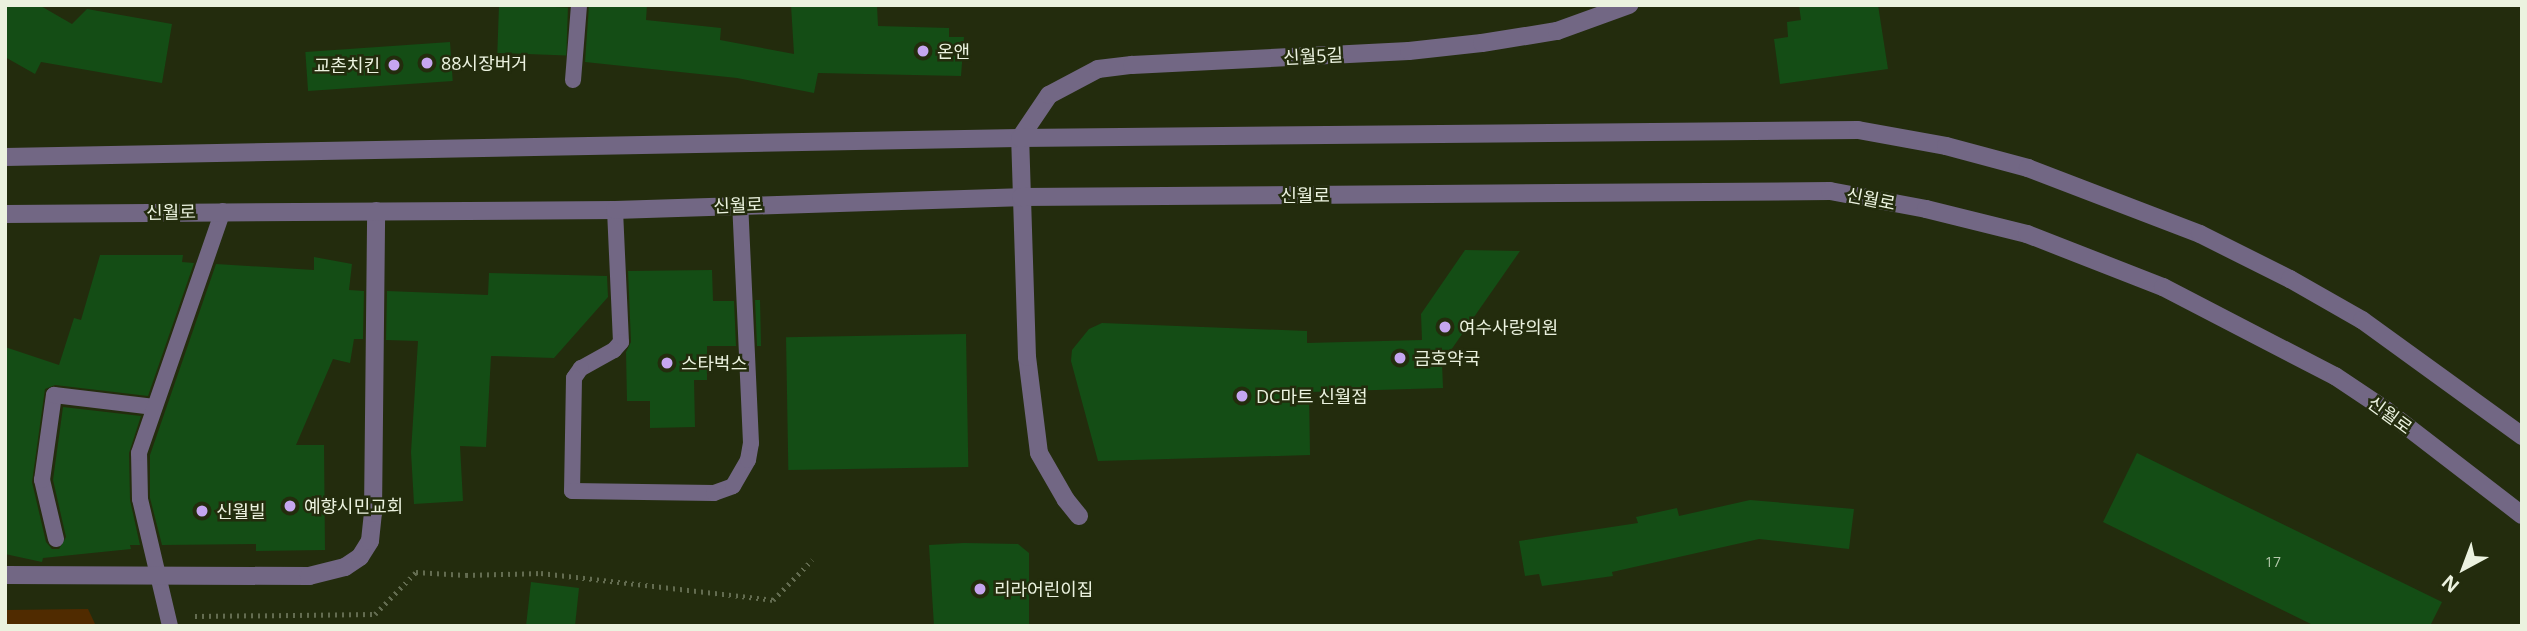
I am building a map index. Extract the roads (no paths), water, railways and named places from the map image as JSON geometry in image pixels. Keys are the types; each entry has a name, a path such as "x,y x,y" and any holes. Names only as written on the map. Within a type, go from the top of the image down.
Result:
{"street":[{"name":"신월5길","path":"1020,138 1033,114 1049,95 1072,80 1098,69 1409,51 1482,43 1557,31 1629,5"},
{"path":"5,157 1020,138 1858,130 1946,146 2028,169 2200,234 2290,279 2362,320 2522,436"},
{"path":"1020,138 1032,416 1039,453 1066,500 1079,516"},
{"name":"신월로","path":"5,214 615,210 1021,197 1830,191 1926,209 2027,234 2163,287 2335,376 2383,408 2522,515"},
{"path":"5,575 309,576 345,566 360,557 370,541 376,211"}],"lane":[{"path":"573,80 579,5"},
{"path":"615,210 621,342 614,350 581,368 574,378 572,491 714,493 733,486 748,460 751,443 740,204"},
{"path":"175,621 156,576 140,499 137,470 139,453 154,407 223,211"},
{"path":"56,539 42,480 54,395 154,407"}],"place":[{"name":"온앤","path":"923,51"},
{"name":"88시장버거","path":"427,63"},
{"name":"교촌치킨","path":"394,65"},
{"name":"여수사랑의원","path":"1445,327"},
{"name":"금호약국","path":"1400,358"},
{"name":"스타벅스","path":"667,363"},
{"name":"DC마트 신월점","path":"1242,396"},
{"name":"예향시민교회","path":"290,506"},
{"name":"신월빌","path":"202,511"},
{"name":"리라어린이집","path":"980,589"}]}
